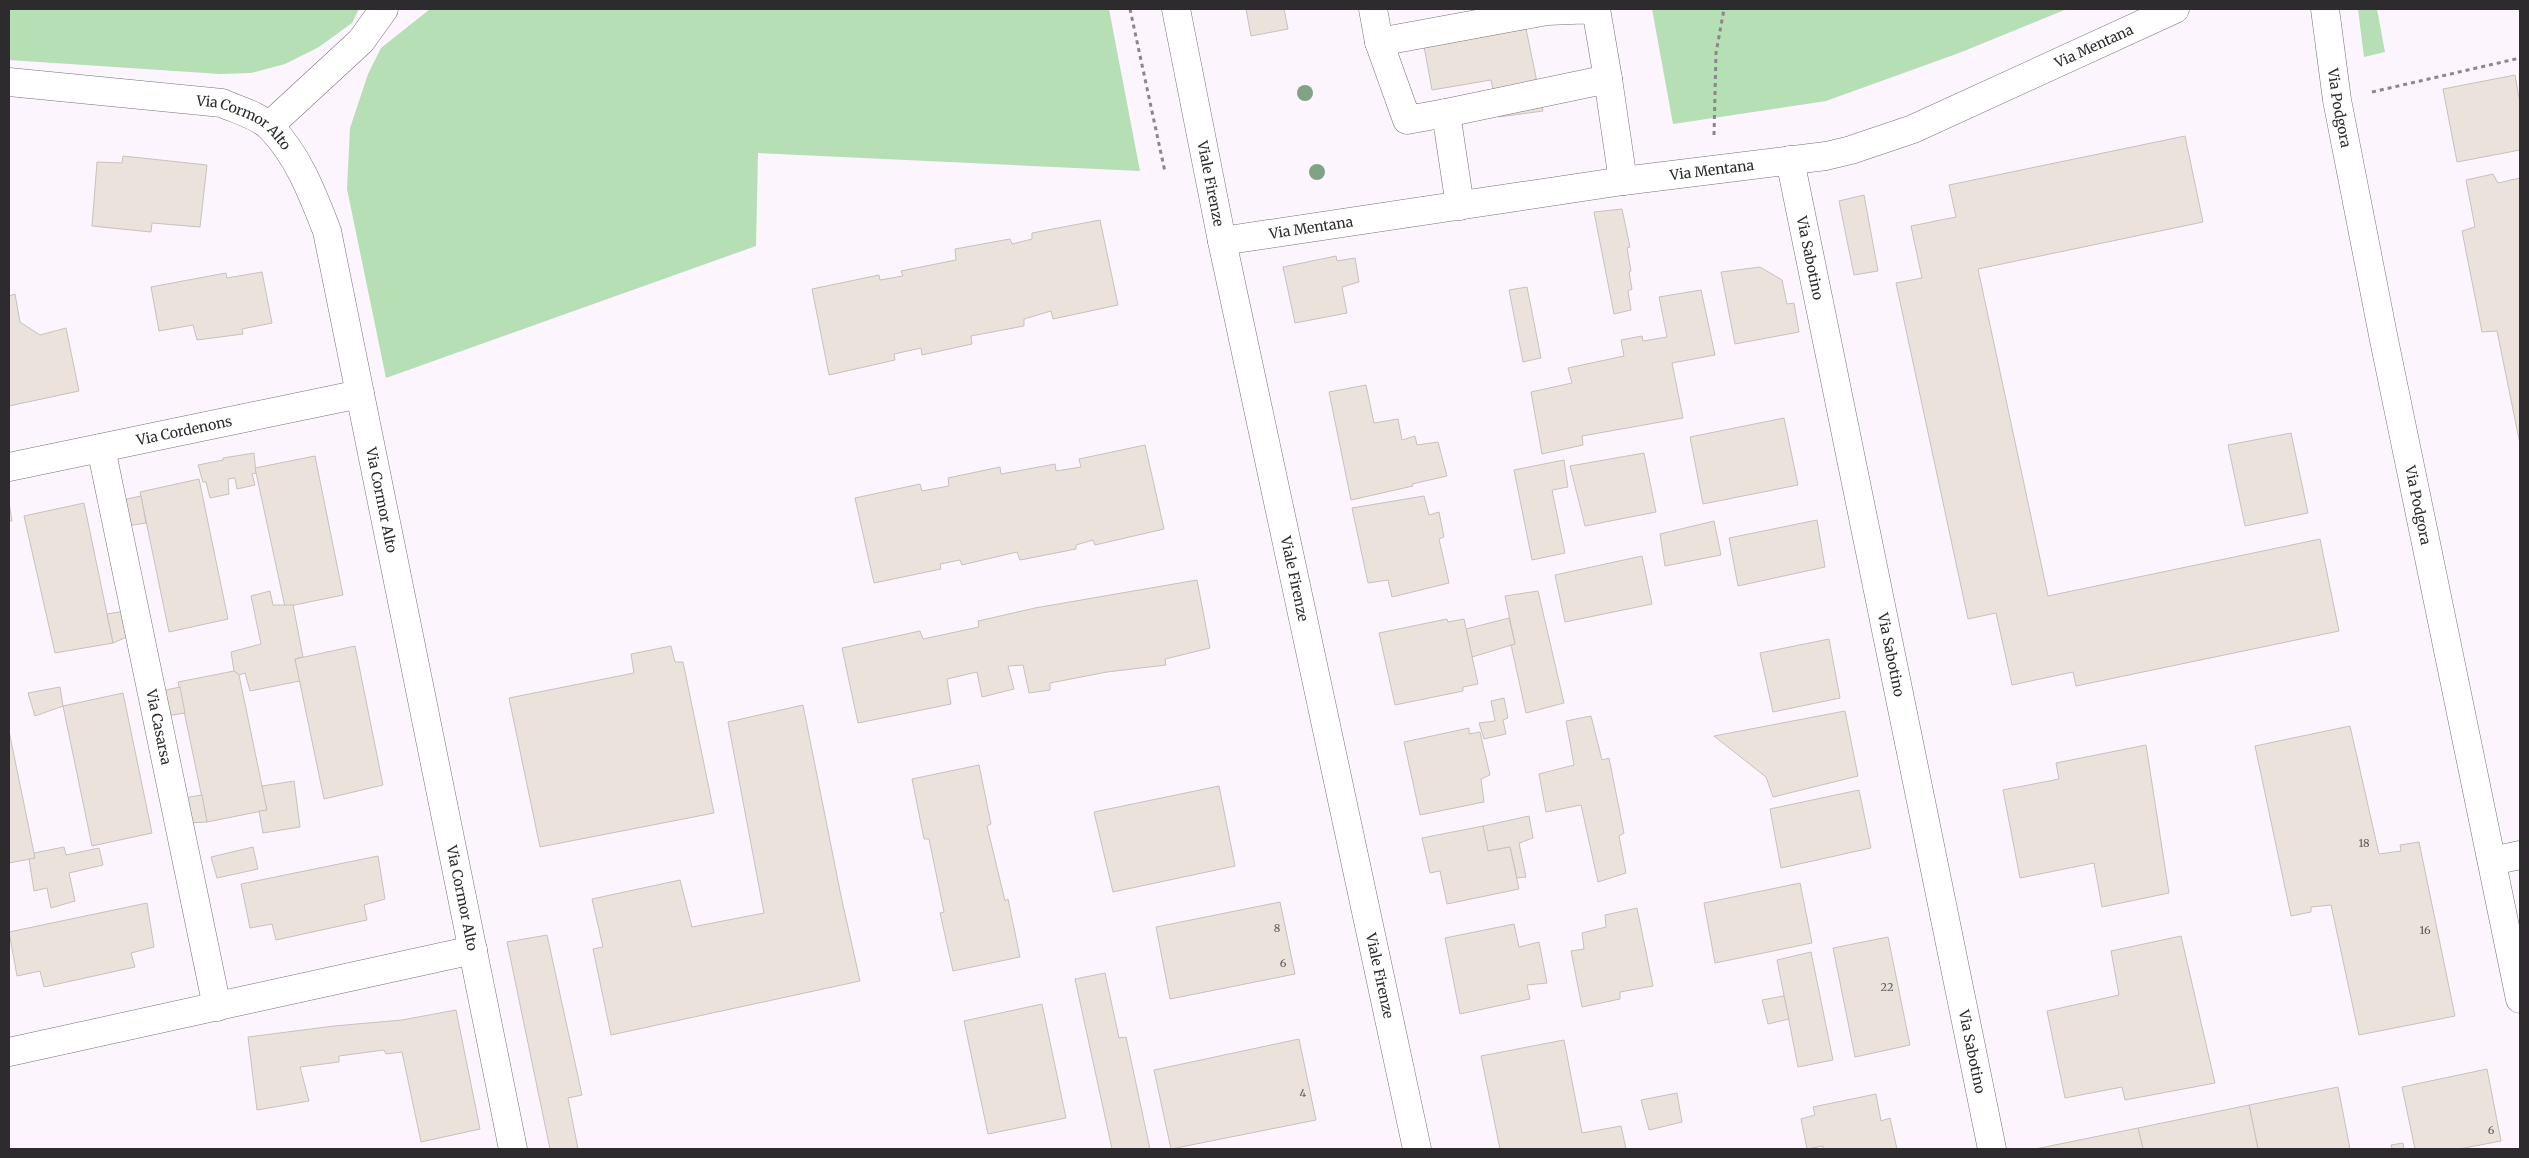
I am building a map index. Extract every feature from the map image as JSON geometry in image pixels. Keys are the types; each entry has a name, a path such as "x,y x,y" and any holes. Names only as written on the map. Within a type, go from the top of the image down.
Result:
{"street":[{"path":"269,126 361,40 384,9"},
{"name":"Viale Firenze","path":"1176,9 1222,242 1417,1149"},
{"path":"1374,9 1379,42 1407,120 1608,79"},
{"path":"1379,42 1546,10 1596,9 1624,181"},
{"name":"Via Mentana","path":"1222,242 1624,181 1713,168 1790,160 1851,150 1913,129 2175,9"},
{"name":"Via Podgora","path":"2325,9 2337,100 2383,335 2520,999"},
{"name":"Via Cormor Alto","path":"9,82 222,104 252,115 269,126 291,154 311,189 327,231 513,1149"},
{"path":"1446,113 1460,206"},
{"name":"Via Sabotino","path":"1790,160 1992,1149"},
{"name":"Via Cordenons","path":"9,467 360,394"},
{"name":"Via Casarsa","path":"101,448 217,1007"},
{"path":"2492,861 2520,855"},
{"path":"9,1052 473,950"}],"path":[{"path":"1130,9 1165,172"},
{"path":"1713,168 1716,54 1724,9"},
{"path":"2371,92 2520,58"}],"green space":[{"path":"9,9 359,9 352,23 319,47 285,64 251,73 220,74 9,60"},
{"path":"430,9 1109,9 1140,171 758,153 756,246 386,378 347,189 350,128 368,74 381,48"},
{"path":"1652,9 2067,9 1959,53 1826,101 1673,124"},
{"path":"2358,9 2377,9 2385,52 2364,57"}],"building":[{"path":"1246,9 1284,9 1288,29 1251,36"},
{"path":"1525,24 1543,111 1499,117 1491,80 1432,90 1423,41"},
{"path":"2515,75 2520,103 2520,150 2457,162 2443,89"},
{"path":"2185,136 2203,222 1978,269 2048,596 2320,539 2339,631 2076,686 2073,672 2012,685 1996,613 1968,619 1896,283 1922,278 1911,226 1956,217 1949,185"},
{"path":"123,156 207,165 200,227 152,223 151,232 92,226 97,162 122,163"},
{"path":"2493,174 2498,183 2520,178 2520,444 2497,331 2482,332 2462,231 2475,227 2466,180"},
{"path":"1864,195 1878,271 1854,275 1839,201"},
{"path":"1622,209 1630,247 1627,248 1631,271 1629,272 1632,289 1628,291 1631,310 1614,314 1594,212"},
{"path":"1100,220 1118,305 1053,319 1051,311 1024,319 1024,326 971,336 972,344 922,355 921,348 894,354 895,360 829,375 812,289 879,275 880,280 903,276 901,271 956,260 955,249 1010,239 1012,244 1032,239 1032,233"},
{"path":"1336,256 1337,261 1355,258 1359,282 1342,287 1347,313 1295,323 1283,267"},
{"path":"1760,267 1782,280 1787,304 1794,303 1799,332 1735,344 1721,272"},
{"path":"262,272 272,323 242,329 243,334 197,340 193,325 159,331 151,287 226,273 227,278"},
{"path":"1527,287 1541,358 1523,362 1509,290"},
{"path":"1701,290 1715,355 1672,363 1683,418 1582,436 1583,445 1542,454 1531,392 1572,383 1568,368 1624,356 1621,340 1642,336 1643,341 1667,337 1659,297"},
{"path":"15,294 20,322 40,335 66,328 79,391 9,406 9,296"},
{"path":"1366,385 1374,423 1398,419 1402,440 1415,436 1417,445 1438,442 1447,476 1351,500 1329,392"},
{"path":"1784,418 1798,485 1703,504 1690,437"},
{"path":"2291,433 2308,513 2245,526 2228,445"},
{"path":"1145,445 1164,529 1095,545 1093,540 1076,545 1076,549 1020,560 1017,552 962,565 960,560 940,564 941,569 874,583 855,498 920,484 922,491 949,486 948,478 1000,467 1001,474 1055,464 1056,471 1081,467 1079,459"},
{"path":"254,453 256,473 252,474 255,485 237,489 235,478 228,479 229,494 210,498 206,482 203,482 198,465 223,460 223,458"},
{"path":"1644,453 1656,512 1585,526 1570,466"},
{"path":"315,456 343,595 285,607 255,468"},
{"path":"1564,460 1568,487 1552,490 1565,553 1532,560 1514,470"},
{"path":"199,479 228,619 169,632 140,492"},
{"path":"141,496 146,523 127,526 122,500"},
{"path":"1424,496 1429,515 1439,512 1444,537 1439,539 1449,583 1392,597 1388,580 1368,583 1352,508"},
{"path":"9,503 12,521 9,521"},
{"path":"84,503 113,643 55,653 24,516"},
{"path":"1817,520 1825,567 1738,586 1729,538"},
{"path":"1714,521 1721,555 1665,566 1660,534"},
{"path":"1642,556 1652,604 1565,622 1555,575"},
{"path":"1197,580 1210,648 1165,659 1166,665 1107,672 1050,683 1050,690 1029,693 1023,665 1008,666 1014,689 982,697 977,672 947,679 951,704 858,723 842,648 920,631 923,639 979,627 978,621 1035,608"},
{"path":"270,591 273,605 293,605 303,657 295,659 300,681 250,691 245,673 239,675 234,671 231,652 261,644 251,596"},
{"path":"1538,591 1564,703 1526,713 1511,645 1515,644 1505,596"},
{"path":"125,611 129,636 113,643 107,614"},
{"path":"1509,618 1515,644 1472,657 1466,629"},
{"path":"1447,619 1448,622 1464,619 1478,684 1463,687 1463,691 1395,705 1379,633"},
{"path":"1829,639 1840,698 1773,712 1760,653"},
{"path":"355,646 383,785 324,799 295,659"},
{"path":"671,646 675,662 683,662 714,813 540,847 509,698 634,673 631,654"},
{"path":"234,671 239,675 267,810 207,822 178,682"},
{"path":"60,687 63,706 35,716 28,693"},
{"path":"180,687 185,713 166,716 161,691"},
{"path":"123,693 152,833 92,846 63,706"},
{"path":"1504,698 1508,718 1503,720 1506,734 1484,739 1479,723 1495,721 1491,701"},
{"path":"803,705 860,981 611,1035 593,949 603,947 592,899 680,880 692,927 764,913 728,722"},
{"path":"1845,711 1858,776 1773,797 1766,777 1714,736"},
{"path":"1591,716 1602,760 1609,758 1624,833 1619,836 1626,873 1598,882 1581,805 1546,812 1539,774 1574,765 1566,721"},
{"path":"2350,726 2379,854 2401,851 2400,845 2419,842 2455,1016 2359,1035 2331,905 2311,907 2311,912 2291,916 2255,746"},
{"path":"1469,728 1469,734 1480,732 1490,775 1481,779 1484,802 1420,815 1404,742"},
{"path":"9,731 35,858 9,863"},
{"path":"2146,745 2169,893 2102,907 2094,863 2020,878 2003,790 2059,779 2056,763"},
{"path":"979,765 991,824 987,826 1005,901 1008,899 1020,957 953,971 940,913 944,912 929,839 924,839 912,779"},
{"path":"294,781 300,827 263,833 259,811 267,810 262,786"},
{"path":"1219,786 1235,866 1113,892 1094,812"},
{"path":"1859,790 1871,848 1781,868 1770,809"},
{"path":"202,795 207,822 187,823 183,798"},
{"path":"1529,816 1533,838 1519,843 1526,877 1517,878 1510,847 1488,851 1483,826"},
{"path":"1483,826 1488,851 1510,847 1519,889 1447,904 1440,871 1430,873 1422,838"},
{"path":"64,847 66,855 99,848 103,865 69,873 75,901 51,908 47,888 34,891 29,859 35,858 34,853"},
{"path":"253,847 258,869 217,878 211,857"},
{"path":"378,856 385,899 364,905 367,920 276,940 272,924 250,928 241,884"},
{"path":"1800,883 1812,943 1715,963 1704,903"},
{"path":"1280,902 1295,974 1170,999 1156,927"},
{"path":"147,903 154,947 131,953 135,967 44,987 40,971 17,976 9,932"},
{"path":"1637,908 1653,986 1620,992 1620,999 1582,1007 1571,951 1584,949 1582,933 1606,927 1605,915"},
{"path":"1514,924 1519,947 1539,942 1547,983 1527,985 1530,999 1460,1014 1445,938"},
{"path":"547,935 582,1095 568,1098 578,1149 550,1149 507,942"},
{"path":"2181,936 2215,1083 2125,1100 2122,1087 2065,1098 2047,1011 2119,995 2111,951"},
{"path":"1888,937 1910,1045 1855,1057 1833,948"},
{"path":"1811,952 1833,1060 1798,1067 1777,960"},
{"path":"1105,973 1119,1038 1126,1037 1150,1149 1112,1149 1075,979"},
{"path":"1784,996 1789,1019 1768,1024 1762,1000"},
{"path":"1042,1004 1066,1118 988,1134 964,1021"},
{"path":"456,1010 480,1129 421,1142 402,1052 386,1054 384,1050 339,1056 339,1062 300,1067 309,1101 257,1110 248,1037 402,1020"},
{"path":"1299,1039 1316,1120 1171,1149 1154,1070"},
{"path":"1564,1040 1582,1133 1621,1126 1626,1149 1500,1149 1481,1056"},
{"path":"2487,1069 2501,1141 2459,1149 2415,1149 2402,1087"},
{"path":"2338,1087 2350,1149 2258,1149 2249,1105"},
{"path":"1677,1093 1682,1122 1649,1130 1641,1100"},
{"path":"1876,1094 1881,1121 1890,1118 1897,1149 1823,1149 1823,1146 1807,1149 1801,1119 1815,1115 1813,1107"},
{"path":"2249,1105 2258,1149 2143,1149 2138,1128"},
{"path":"2138,1128 2143,1149 2035,1149 2099,1136"},
{"path":"2403,1143 2404,1149 2392,1149 2391,1145"}]}
